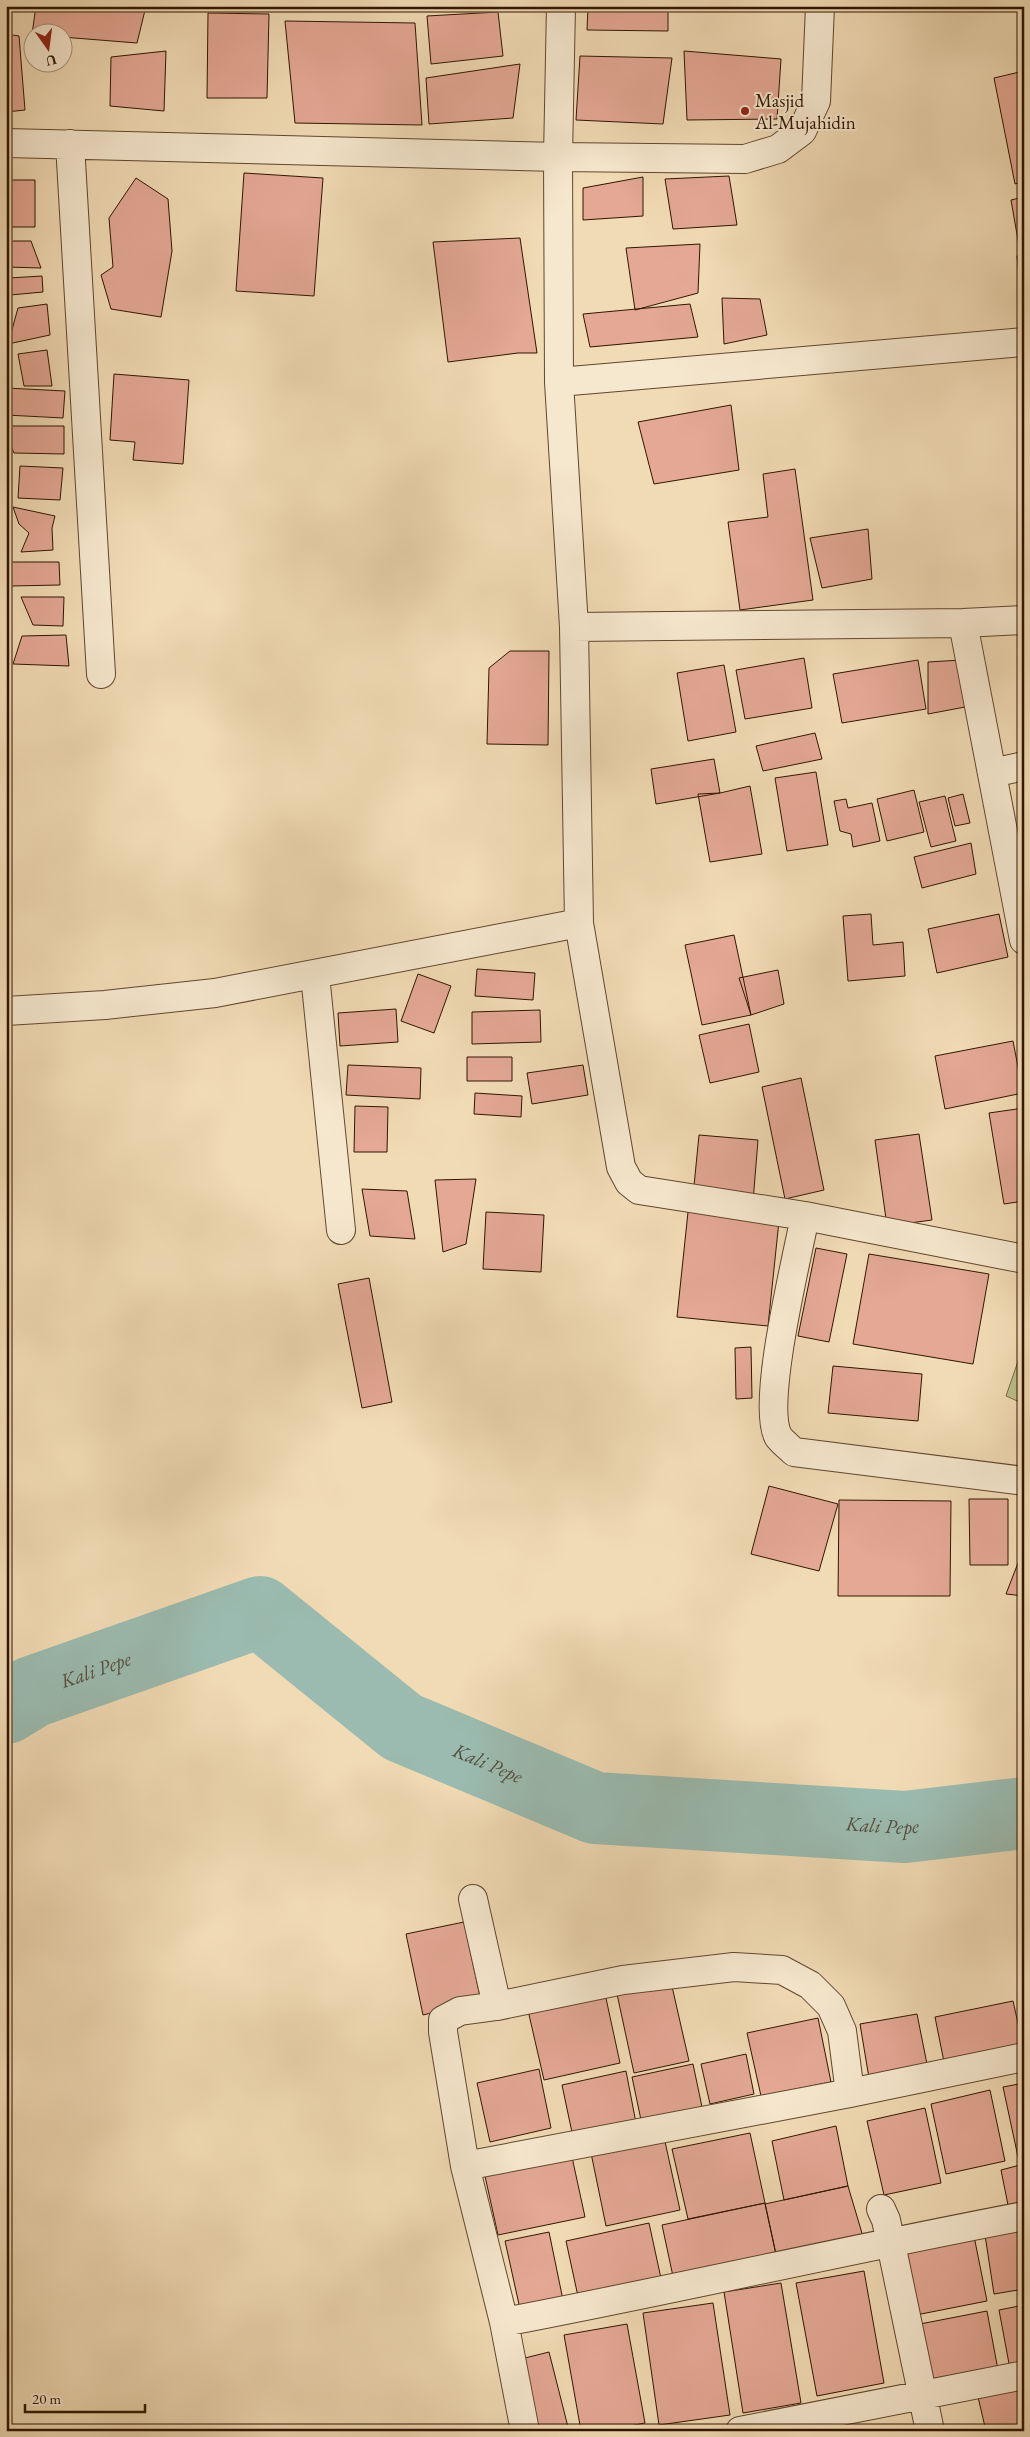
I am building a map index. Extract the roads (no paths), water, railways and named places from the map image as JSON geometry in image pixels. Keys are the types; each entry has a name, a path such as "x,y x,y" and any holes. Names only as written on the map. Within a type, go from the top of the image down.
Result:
{"street":[{"path":"561,6 558,156 559,382 574,627 579,923 621,1167 629,1182 639,1190 806,1216 1024,1259"},
{"path":"6,143 745,159 778,149 802,131 816,101 820,6"},
{"path":"70,144 101,674"},
{"path":"559,382 1024,342"},
{"path":"574,627 963,623 1024,620"},
{"path":"963,623 1024,940"},
{"path":"992,774 1024,766"},
{"path":"6,1012 105,1005 215,992 579,923"},
{"path":"315,974 341,1230"},
{"path":"806,1216 775,1375 772,1412 778,1436 794,1452 1024,1481"},
{"path":"474,1899 497,2006"},
{"path":"526,2431 504,2322 465,2166 444,2039 444,2020 460,2011 497,2006 623,1980 734,1967 782,1970 810,1985 831,2006 842,2031 850,2093"},
{"path":"465,2166 850,2093 1024,2057"},
{"path":"881,2209 890,2241 930,2431"},
{"path":"504,2322 675,2290 890,2241 1024,2216"},
{"path":"740,2431 1024,2375"}],"waterway":[{"name":"Kali Pepe","path":"6,1708 32,1692 260,1612 402,1727 595,1808 905,1827 1024,1813"}],"place":[{"name":"Masjid Al-Mujahidin","path":"745,111"}]}
